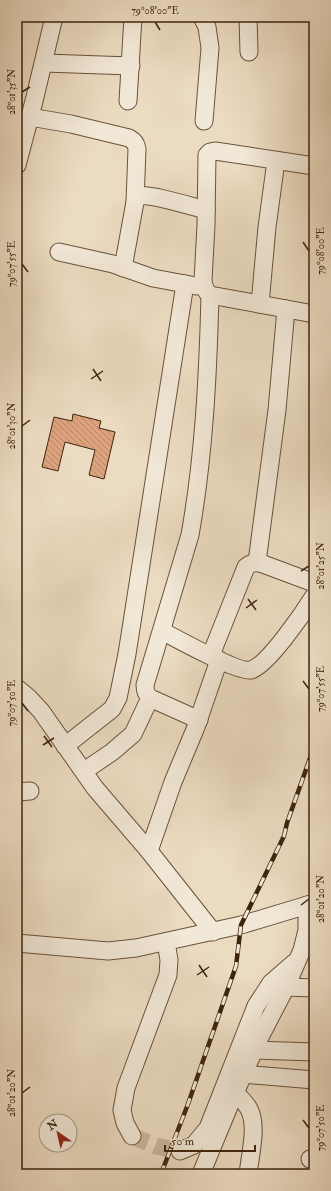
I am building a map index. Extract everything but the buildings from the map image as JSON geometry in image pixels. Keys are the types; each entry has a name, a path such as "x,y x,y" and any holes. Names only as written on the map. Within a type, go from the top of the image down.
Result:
{"street":[{"path":"17,165 44,63 54,17"},
{"path":"128,101 133,17"},
{"path":"202,17 207,27 210,48 204,121"},
{"path":"248,17 249,52"},
{"path":"44,63 131,66"},
{"path":"30,117 71,124 129,138 136,144 135,202 123,268"},
{"path":"199,720 150,698 146,694 145,685 162,632 194,516 209,346 206,210 207,155 210,152 215,151 314,166"},
{"path":"260,304 267,228 276,161"},
{"path":"135,202 138,197 147,196 206,210"},
{"path":"59,252 123,268 153,278 185,284 260,304 314,314"},
{"path":"65,746 112,709 118,698 127,654 185,284"},
{"path":"257,562 277,410 286,309"},
{"path":"149,850 173,782 199,720 215,658 246,567 257,562 314,583"},
{"path":"162,632 215,658 245,670 251,670 266,660 303,615 314,596"},
{"path":"17,688 28,697 40,711 95,788 149,850 213,932"},
{"path":"84,771 112,752 133,734 150,698"},
{"path":"17,943 108,951 136,948 241,925 311,904 302,950 286,987 243,1074 200,1174"},
{"path":"132,1136 125,1123 122,1110 126,1088 168,975 169,960 166,942"},
{"path":"180,1151 194,1145 208,1128 256,1006 271,983 296,962"},
{"path":"286,987 314,988"},
{"path":"254,1050 314,1052"},
{"path":"243,1074 314,1080"},
{"path":"235,1092 249,1108 252,1117 253,1126 248,1174"}],"tunnel":[{"path":"132,1136 156,1146 180,1151"}],"railway":[{"path":"161,1174 188,1104 236,966 241,925 284,836 287,823 314,747"}]}
